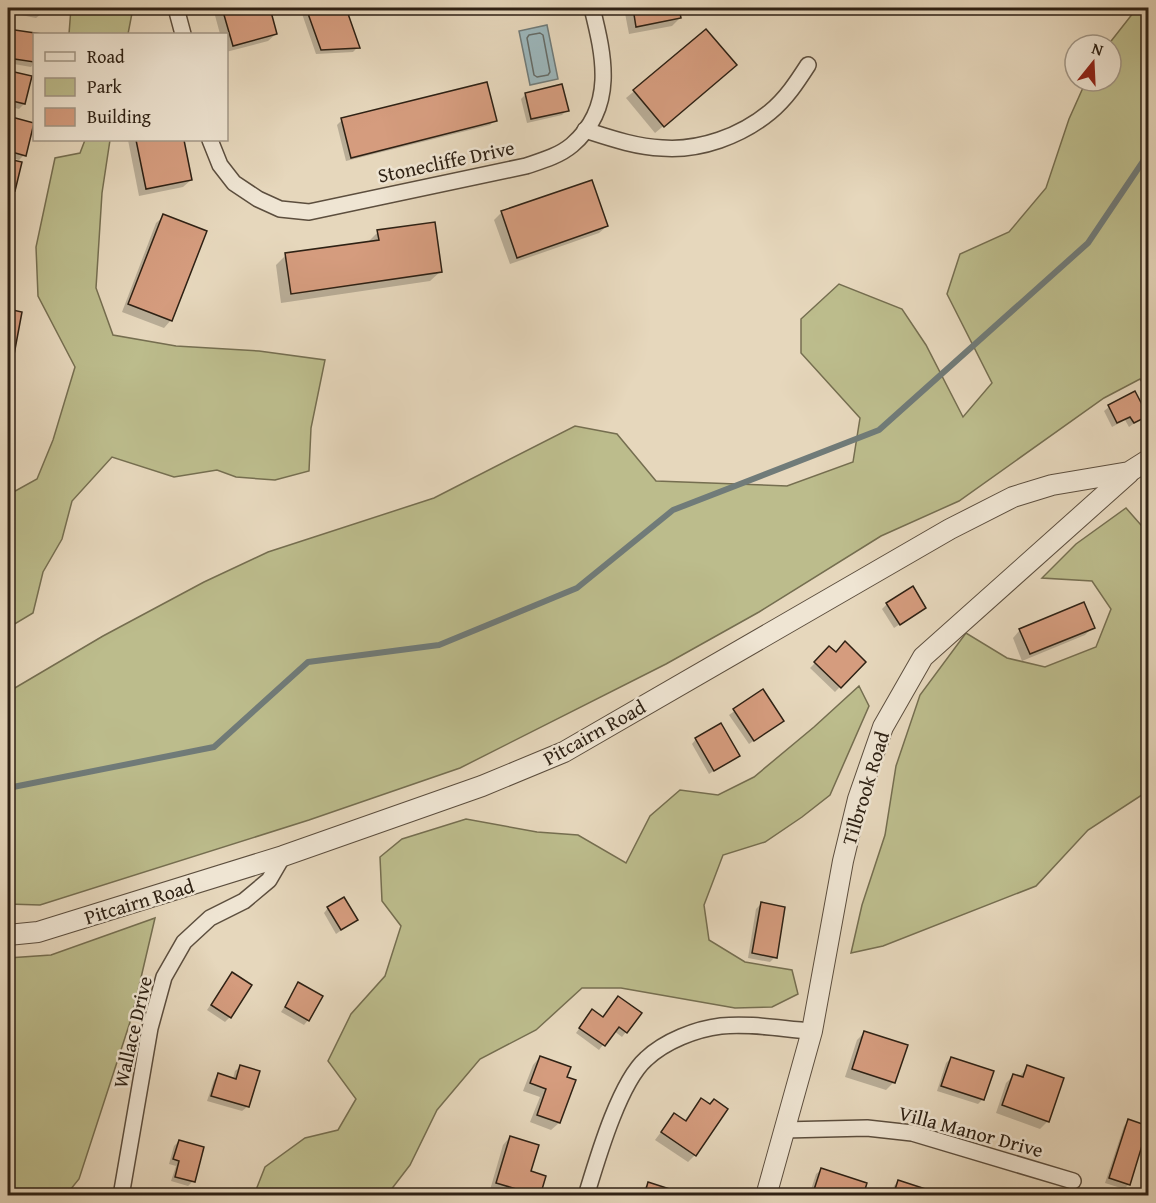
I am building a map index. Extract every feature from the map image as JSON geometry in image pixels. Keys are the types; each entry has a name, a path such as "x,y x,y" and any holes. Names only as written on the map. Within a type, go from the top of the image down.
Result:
{"street":[{"path":"176,8 183,33"},
{"name":"Stonecliffe Drive","path":"210,141 220,165 234,183 258,199 280,209 309,213 526,166 552,157 571,146 585,130 594,115 604,82 602,49 592,8"},
{"path":"585,130 630,143 663,148 694,147 722,140 751,125 771,111 790,92 808,65"},
{"name":"Pitcairn Road","path":"8,935 38,932 283,856 482,786 564,752 950,529 1013,497 1052,485 1129,472 1149,460"},
{"name":"Tilbrook Road","path":"766,1196 812,1031 843,861 858,799 883,727 923,657 1129,472"},
{"name":"Wallace Drive","path":"121,1196 150,1028 164,976 184,942 210,918 244,901 269,880 283,856"},
{"path":"586,1196 613,1117 628,1084 645,1059 668,1044 694,1033 720,1026 812,1031"},
{"name":"Villa Manor Drive","path":"784,1130 867,1128 912,1133 1073,1181"}],"green space":[{"path":"71,8 133,8 128,33 69,33"},
{"path":"1137,8 1148,8 1148,390 1140,379 1104,398 959,501 881,536 759,612 666,664 460,768 309,820 40,905 8,904 8,692 103,636 204,582 268,552 434,498 575,426 617,434 656,481 787,486 853,462 860,418 801,353 801,319 839,284 902,309 926,345 963,417 992,383 947,294 960,254 1009,232 1046,188 1069,119 1081,93 1123,93 1123,33 1117,33"},
{"path":"85,141 110,141 102,193 96,288 113,335 176,346 259,351 325,360 311,428 309,471 275,480 236,477 217,470 174,477 112,457 72,501 62,539 43,572 33,613 8,628 8,495 37,479 53,440 75,367 38,296 36,247 55,158 80,153"},
{"path":"1126,508 1148,533 1148,791 1088,830 1036,886 883,946 851,953 862,905 885,835 896,766 920,695 966,633 1007,658 1045,667 1096,647 1111,609 1092,581 1042,578 1076,544"},
{"path":"859,686 869,706 830,795 765,842 723,855 704,905 709,940 745,962 792,970 798,994 772,1007 735,1008 621,988 582,988 536,1030 480,1059 437,1110 410,1165 387,1195 254,1195 265,1167 305,1138 338,1130 356,1099 328,1061 351,1014 385,976 401,926 382,901 380,857 402,839 466,819 537,832 578,835 626,863 650,816 680,790 718,795 754,777"},
{"path":"155,918 132,1016 79,1179 66,1195 8,1195 8,958 51,955"}],"water":[{"path":"547,25 558,79 530,85 519,31"}],"building":[{"path":"15,8 43,8 42,14"},
{"path":"222,8 270,8 277,34 233,46"},
{"path":"306,8 346,8 360,48 321,50"},
{"path":"633,8 679,8 681,18 636,27"},
{"path":"8,29 35,33 33,33 33,62 8,58"},
{"path":"706,29 737,65 664,127 633,90"},
{"path":"10,71 32,76 25,104 8,100"},
{"path":"487,82 497,121 351,158 341,118"},
{"path":"562,84 569,111 531,119 525,93"},
{"path":"8,116 33,123 26,156 8,151"},
{"path":"136,141 184,141 192,180 146,189"},
{"path":"8,159 22,162 15,191 8,189"},
{"path":"592,180 608,226 517,258 501,211"},
{"path":"8,204 13,205 8,233"},
{"path":"163,214 207,231 172,321 128,304"},
{"path":"435,222 442,272 291,294 285,253 379,240 377,230"},
{"path":"8,309 22,312 13,360 8,359"},
{"path":"1135,391 1148,416 1134,423 1130,417 1117,423 1108,405"},
{"path":"913,586 926,608 900,625 886,603"},
{"path":"1084,602 1095,628 1030,654 1019,629"},
{"path":"845,641 866,662 841,688 814,662 829,646 836,652"},
{"path":"763,689 784,721 754,741 733,709"},
{"path":"721,723 740,756 714,771 695,738"},
{"path":"344,897 358,920 341,930 327,907"},
{"path":"761,902 785,907 777,958 752,953"},
{"path":"232,972 252,985 231,1018 211,1005"},
{"path":"298,982 323,996 309,1021 285,1007"},
{"path":"618,996 642,1013 627,1033 619,1027 605,1046 579,1028 592,1009 603,1017"},
{"path":"864,1031 908,1045 895,1083 852,1069"},
{"path":"540,1056 571,1067 567,1077 576,1080 560,1123 537,1115 546,1089 530,1083"},
{"path":"951,1057 994,1071 984,1100 941,1086"},
{"path":"240,1065 260,1071 249,1107 211,1096 218,1073 236,1079"},
{"path":"1027,1065 1064,1078 1049,1122 1002,1105 1013,1074 1023,1077"},
{"path":"701,1098 710,1104 714,1099 728,1109 696,1156 661,1132 674,1113 686,1121"},
{"path":"1128,1119 1148,1126 1130,1185 1109,1178"},
{"path":"510,1136 539,1145 531,1171 546,1176 540,1196 496,1183"},
{"path":"179,1140 204,1147 195,1182 175,1177 179,1161 173,1159"},
{"path":"821,1168 867,1183 863,1196 812,1196"},
{"path":"898,1180 947,1196 893,1196"},
{"path":"648,1182 676,1191 675,1196 644,1196"}],"waterway":[{"path":"8,788 214,747 308,662 439,645 577,588 673,510 879,430 1088,243 1148,154"}]}
